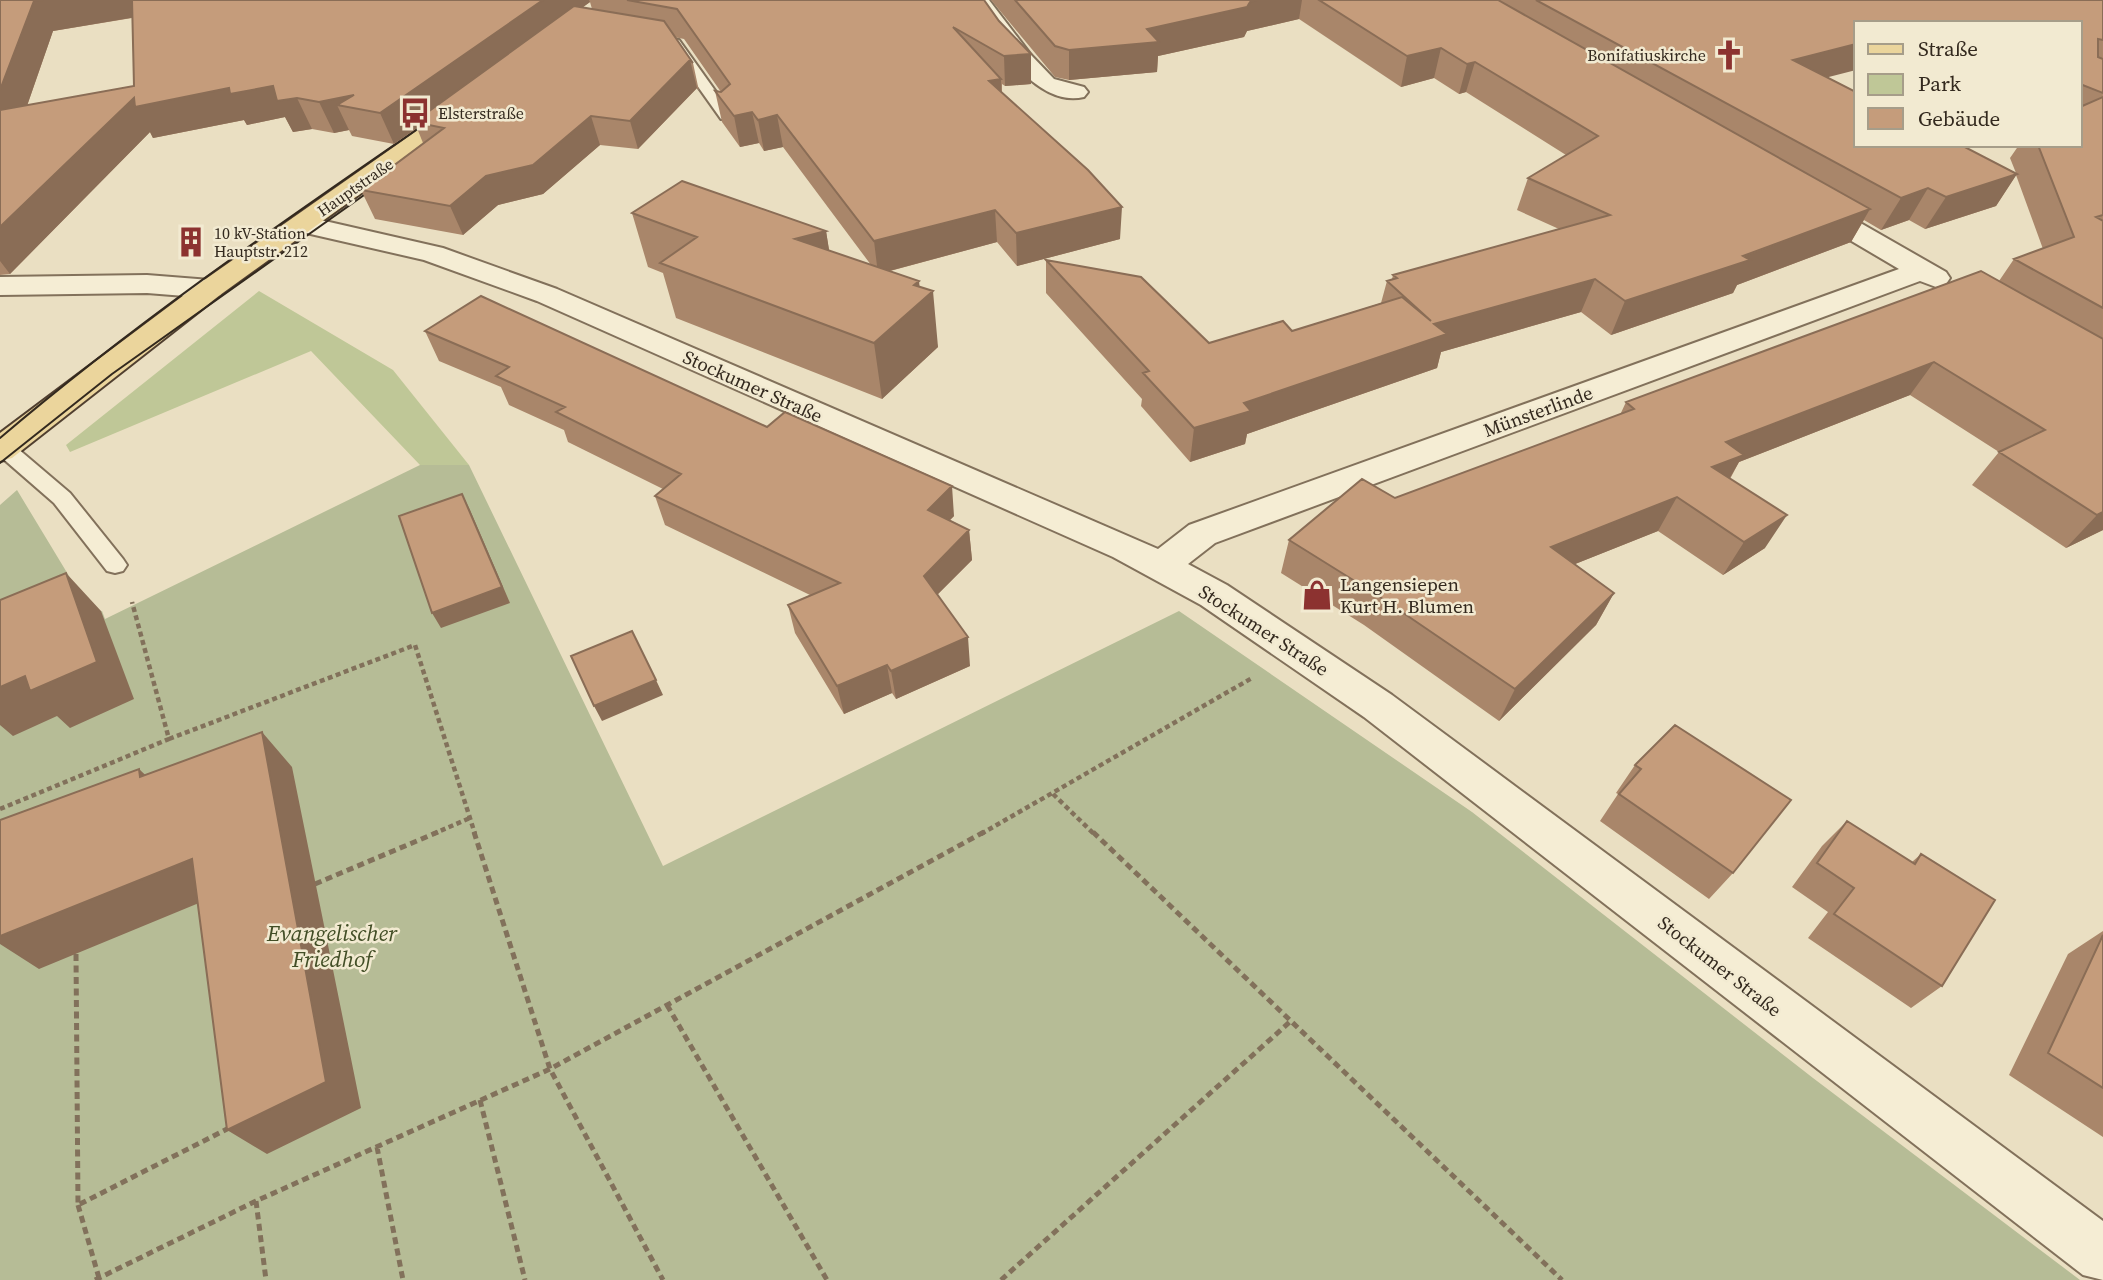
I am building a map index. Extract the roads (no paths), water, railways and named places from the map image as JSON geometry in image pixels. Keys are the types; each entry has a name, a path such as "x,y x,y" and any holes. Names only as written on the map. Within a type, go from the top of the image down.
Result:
{"main road":[{"name":"Hauptstraße","path":"2,449 210,289 484,94"}],"street":[{"path":"978,0 1023,60 1046,84 1076,92"},
{"path":"1794,195 1958,290"},
{"name":"Stockumer Straße","path":"303,224 433,254 547,295 1126,548 1214,596 1298,651 1497,794 2103,1255"},
{"name":"Münsterlinde","path":"1161,566 1202,534 1922,270"},
{"path":"0,286 147,284 210,289"}],"lane":[{"path":"664,41 677,43 726,116"},
{"path":"2,449 62,498 115,565"}],"tram line":[{"path":"0,438 104,353 158,313 432,119"},
{"path":"0,463 112,374 381,183"}],"place":[{"name":"Bonifatiuskirche","path":"1729,55"},
{"name":"Elsterstraße","path":"415,113"},
{"name":"10 kV-Station Hauptstr. 212","path":"191,242"},
{"name":"Langensiepen Kurt H. Blumen","path":"1317,595"}],"park label":[{"name":"Evangelischer Friedhof","path":"332,946"}]}
